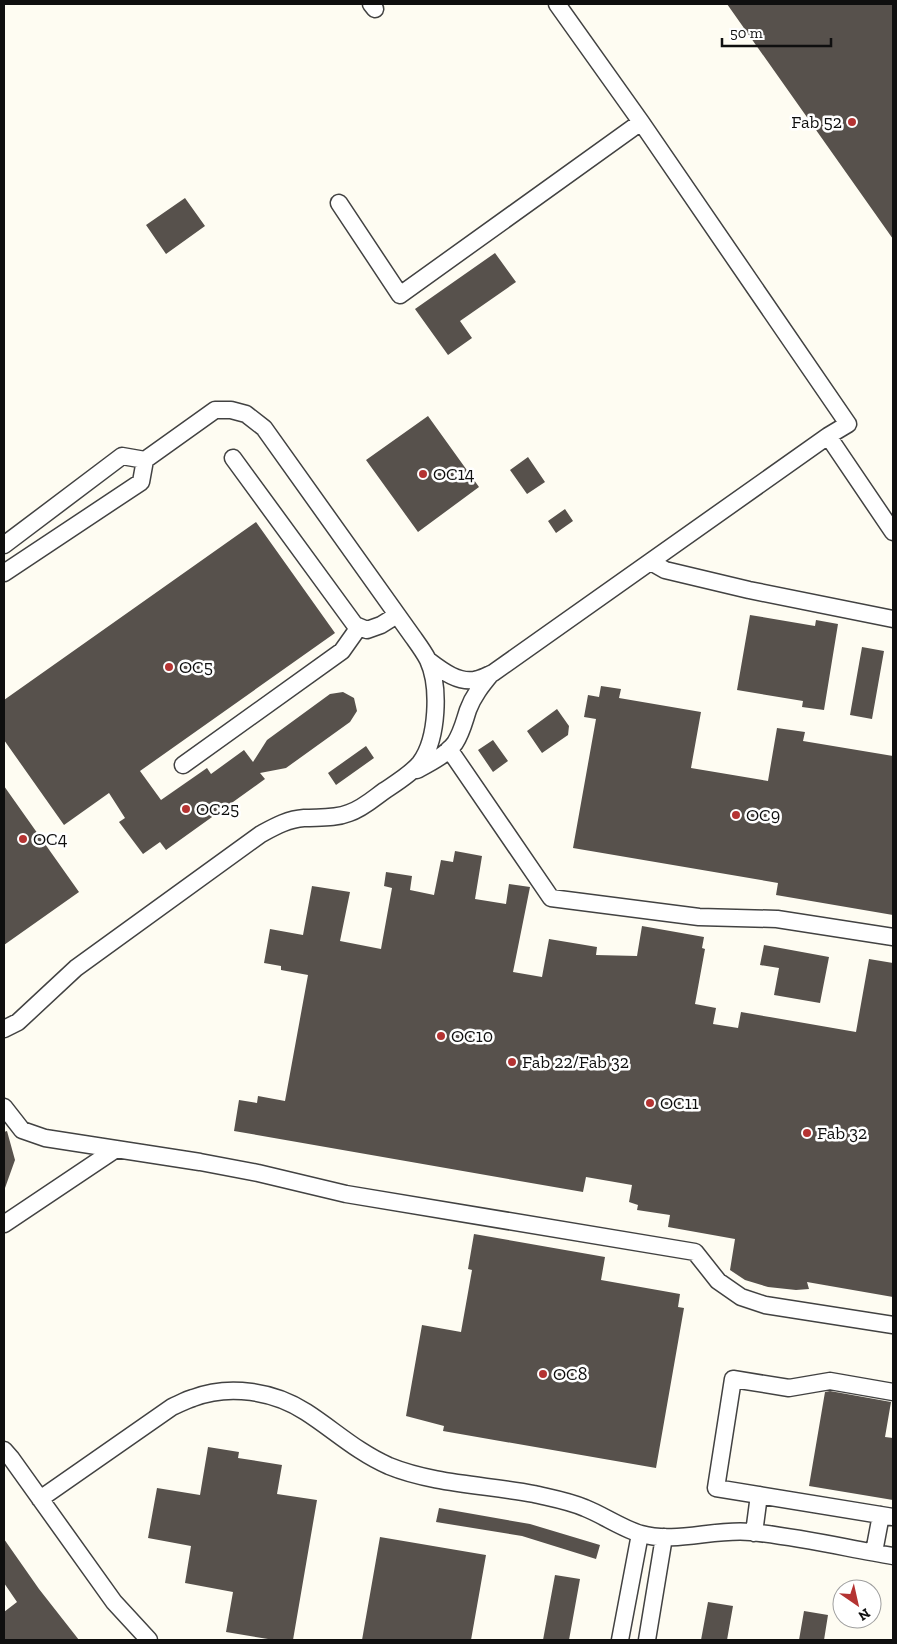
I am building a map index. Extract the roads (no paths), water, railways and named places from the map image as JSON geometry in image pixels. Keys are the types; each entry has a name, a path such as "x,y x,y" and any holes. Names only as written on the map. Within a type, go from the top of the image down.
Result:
{"street":[{"path":"428,660 444,672 460,678 477,680 493,673 828,436 848,424 641,122 557,4"},
{"path":"339,203 400,295 641,122"},
{"path":"4,573 141,482 145,460 215,410 231,410 246,414 264,428 428,660 433,677 436,703 432,735 423,758 420,764 408,774 350,813 336,817 302,818 288,821 261,834 76,968 18,1022 4,1029"},
{"path":"828,436 893,532"},
{"path":"4,545 122,456 145,460"},
{"path":"233,458 355,625 367,630 381,625 397,615"},
{"path":"66,498 82,522"},
{"path":"651,562 665,570 749,590 893,619"},
{"path":"183,765 342,651 360,627"},
{"path":"408,774 444,754 454,744 462,730 478,690 493,673"},
{"path":"449,749 551,898 698,917 777,919 893,937"},
{"path":"4,1107 22,1130 45,1138 200,1162 258,1173 346,1194 695,1252 718,1281 741,1297 749,1300 765,1305 893,1325"},
{"path":"4,1224 116,1149"},
{"path":"874,1552 887,1516 716,1488 733,1379 789,1388 830,1381 893,1392"},
{"path":"40,1499 172,1407 194,1397 217,1392 243,1391 269,1395 290,1403 305,1411 343,1440 371,1458 408,1473 555,1498 586,1508 640,1534 664,1536 754,1532 893,1556"},
{"path":"4,1450 114,1602 149,1640"},
{"path":"754,1532 758,1495"},
{"path":"620,1640 640,1534"},
{"path":"647,1640 664,1536"}],"place":[{"name":"Fab 52","path":"852,122"},
{"name":"OC14","path":"423,474"},
{"name":"OC5","path":"169,667"},
{"name":"OC25","path":"186,809"},
{"name":"OC9","path":"736,815"},
{"name":"OC4","path":"23,839"},
{"name":"OC10","path":"441,1036"},
{"name":"Fab 22/Fab 32","path":"512,1062"},
{"name":"OC11","path":"650,1103"},
{"name":"Fab 32","path":"807,1133"},
{"name":"OC8","path":"543,1374"}]}
